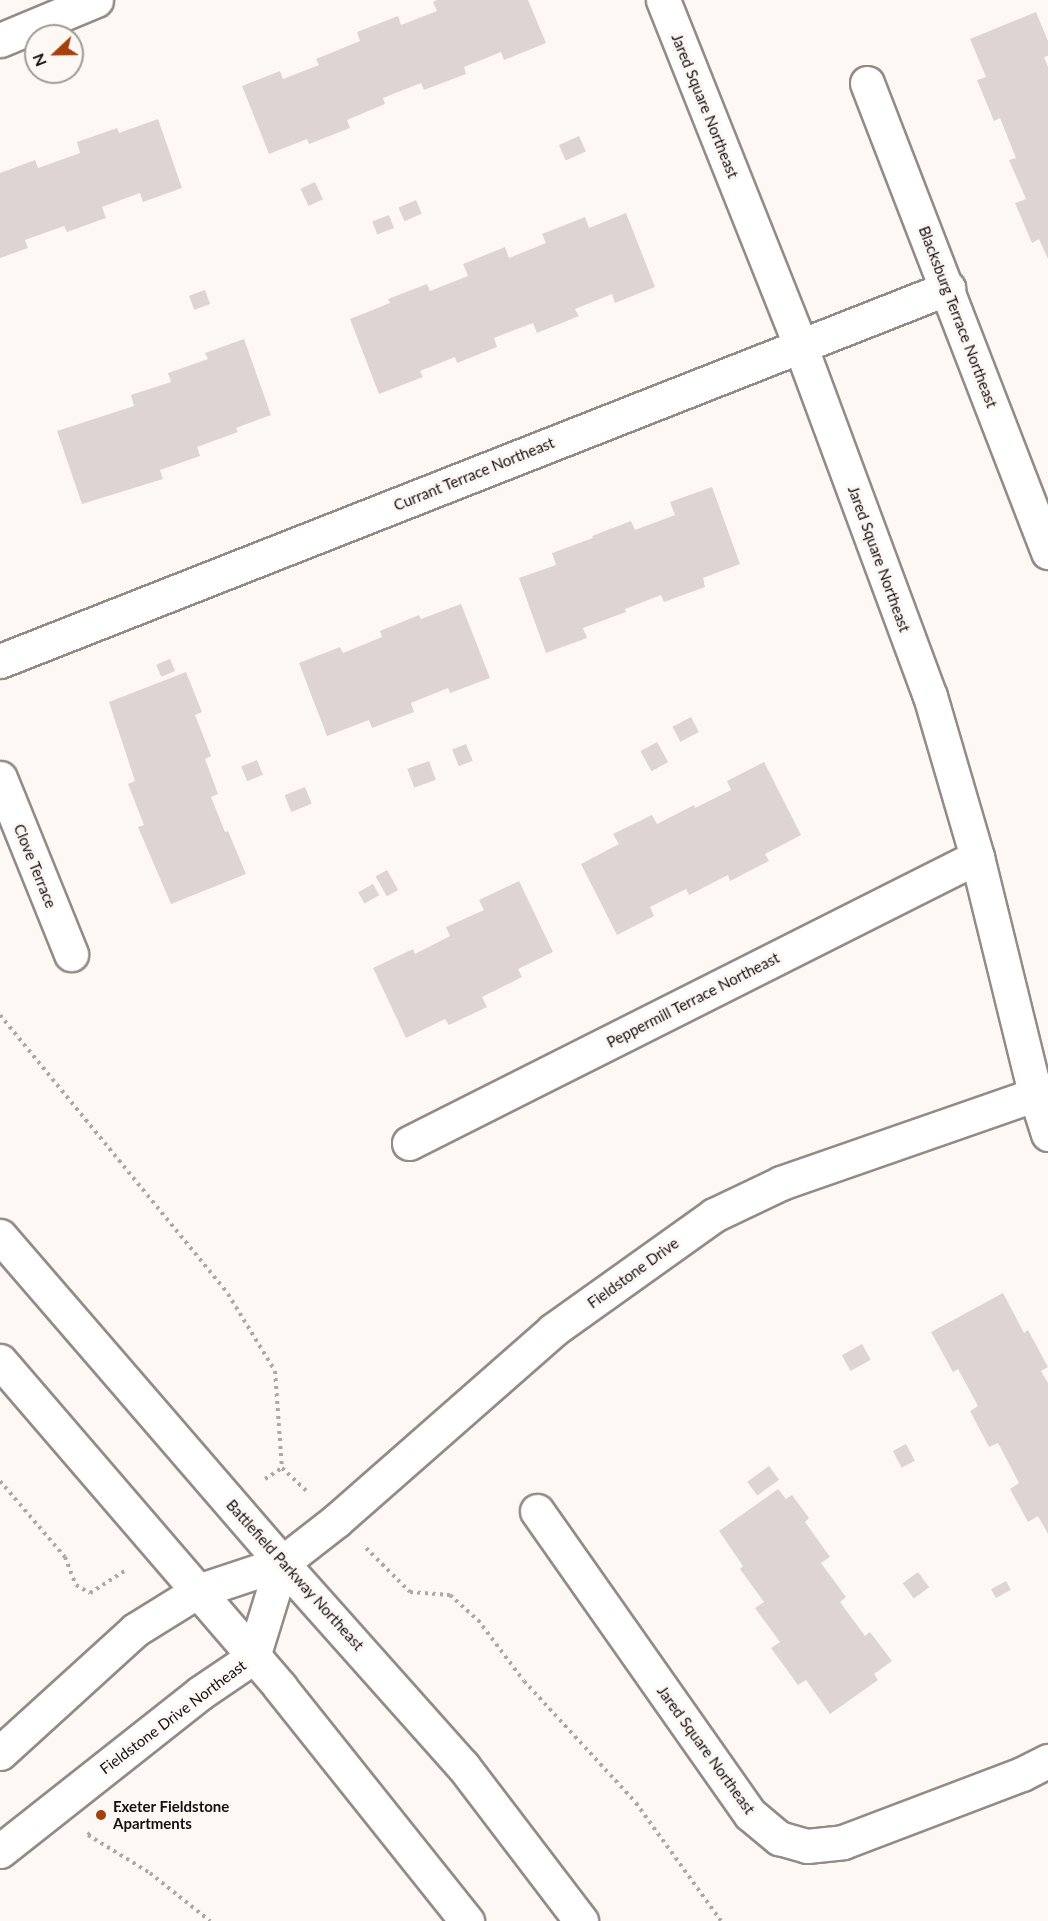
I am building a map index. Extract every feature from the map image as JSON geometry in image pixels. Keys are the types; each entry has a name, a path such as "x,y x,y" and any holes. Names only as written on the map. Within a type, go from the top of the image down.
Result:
{"street":[{"path":"0,40 96,0"},
{"name":"Jared Square Northeast","path":"663,0 800,345 930,696 1042,1092 1048,1134"},
{"name":"Blacksburg Terrace Northeast","path":"867,83 1048,552"},
{"name":"Currant Terrace Northeast","path":"0,661 948,288"},
{"name":"Clove Terrace","path":"0,778 70,954"},
{"name":"Peppermill Terrace Northeast","path":"409,1143 977,857"},
{"name":"Fieldstone Drive","path":"282,1563 337,1520 553,1330 714,1215 781,1183 1042,1092"},
{"name":"Battlefield Parkway Northeast","path":"0,1236 282,1563 462,1766 581,1921"},
{"path":"0,1361 198,1591 467,1921"},
{"name":"Jared Square Northeast","path":"537,1511 750,1814 779,1838 807,1846 843,1842 1022,1774 1048,1761"},
{"path":"0,1753 135,1630 198,1591 282,1563"},
{"name":"Fieldstone Drive Northeast","path":"0,1851 200,1693 253,1657 282,1563"}],"path":[{"path":"0,1481 64,1557 76,1584 90,1593"},
{"path":"97,1827 88,1835 150,1873 210,1921"}],"building":[{"path":"437,0 528,0 546,43 504,60 501,52 464,67 466,74 424,90 421,83 383,98 385,104 347,120 350,128 309,144 307,139 269,154 242,86 280,71 283,79 319,65 316,59 360,41 357,32 398,16 401,25 437,11 433,2"},
{"path":"1036,12 1048,41 1048,56 1044,57 1048,67 1048,259 1039,239 1032,243 1015,203 1026,199 1009,160 1016,158 1000,118 994,121 977,80 986,77 970,39"},
{"path":"158,119 182,188 143,202 140,193 102,207 106,218 67,232 64,226 25,240 28,248 0,258 0,173 35,160 38,168 80,153 77,142 117,128 119,133"},
{"path":"579,136 586,152 566,160 559,145"},
{"path":"315,182 323,199 309,206 300,189"},
{"path":"416,200 422,214 404,221 399,207"},
{"path":"626,213 655,287 615,303 612,294 575,309 579,316 537,333 533,323 494,338 497,347 457,363 455,357 420,371 423,377 379,394 350,319 390,303 388,299 427,284 430,291 468,276 463,264 505,247 509,258 546,243 542,234 585,217 589,228"},
{"path":"389,215 394,228 377,235 372,221"},
{"path":"205,290 210,304 194,310 189,296"},
{"path":"244,339 271,415 236,428 238,432 197,447 200,456 160,470 163,479 82,504 57,431 134,406 131,395 171,382 168,373 208,359 205,353"},
{"path":"712,487 740,564 703,578 705,587 664,602 661,595 625,609 626,612 583,628 587,638 546,653 519,578 556,565 552,553 593,538 592,536 631,521 635,530 675,515 670,502"},
{"path":"461,604 490,678 450,693 448,688 411,703 414,712 372,728 369,720 327,736 299,663 340,647 343,653 382,637 380,631 419,615 421,619"},
{"path":"170,659 175,671 161,677 156,665"},
{"path":"186,672 202,712 195,715 211,756 205,759 218,794 211,797 246,874 171,904 138,827 144,825 128,784 135,781 109,702"},
{"path":"691,717 699,732 680,742 672,727"},
{"path":"657,742 668,762 652,771 640,751"},
{"path":"466,744 473,761 459,766 452,750"},
{"path":"257,760 263,775 247,781 241,766"},
{"path":"429,761 436,780 414,788 407,769"},
{"path":"764,762 801,835 765,854 769,861 730,881 728,875 689,895 686,889 650,907 654,916 617,935 581,864 619,844 613,834 652,815 657,824 694,805 695,808 731,790 727,781"},
{"path":"305,787 312,804 291,812 285,795"},
{"path":"387,870 398,890 387,896 376,876"},
{"path":"519,881 553,952 518,969 522,977 482,997 487,1007 449,1025 445,1019 406,1038 373,968 413,949 415,954 450,936 446,927 484,910 479,900"},
{"path":"373,884 379,895 364,904 358,892"},
{"path":"1003,1293 1024,1333 1028,1330 1048,1367 1041,1371 1048,1383 1048,1534 1038,1516 1028,1522 1010,1489 1019,1483 998,1443 989,1447 970,1411 978,1406 958,1369 953,1372 931,1332"},
{"path":"862,1344 871,1360 851,1371 842,1355"},
{"path":"906,1444 915,1461 902,1468 893,1451"},
{"path":"769,1466 779,1480 757,1496 747,1482"},
{"path":"778,1489 786,1499 792,1495 809,1518 805,1522 830,1557 821,1563 846,1597 840,1602 865,1636 870,1632 892,1661 874,1674 878,1680 830,1714 806,1680 798,1685 771,1648 780,1642 755,1608 764,1602 740,1569 743,1566 719,1531"},
{"path":"918,1572 929,1587 914,1599 903,1583"},
{"path":"1006,1581 1011,1590 996,1598 991,1589"}],"place":[{"name":"Exeter Fieldstone Apartments","path":"101,1815"}]}
